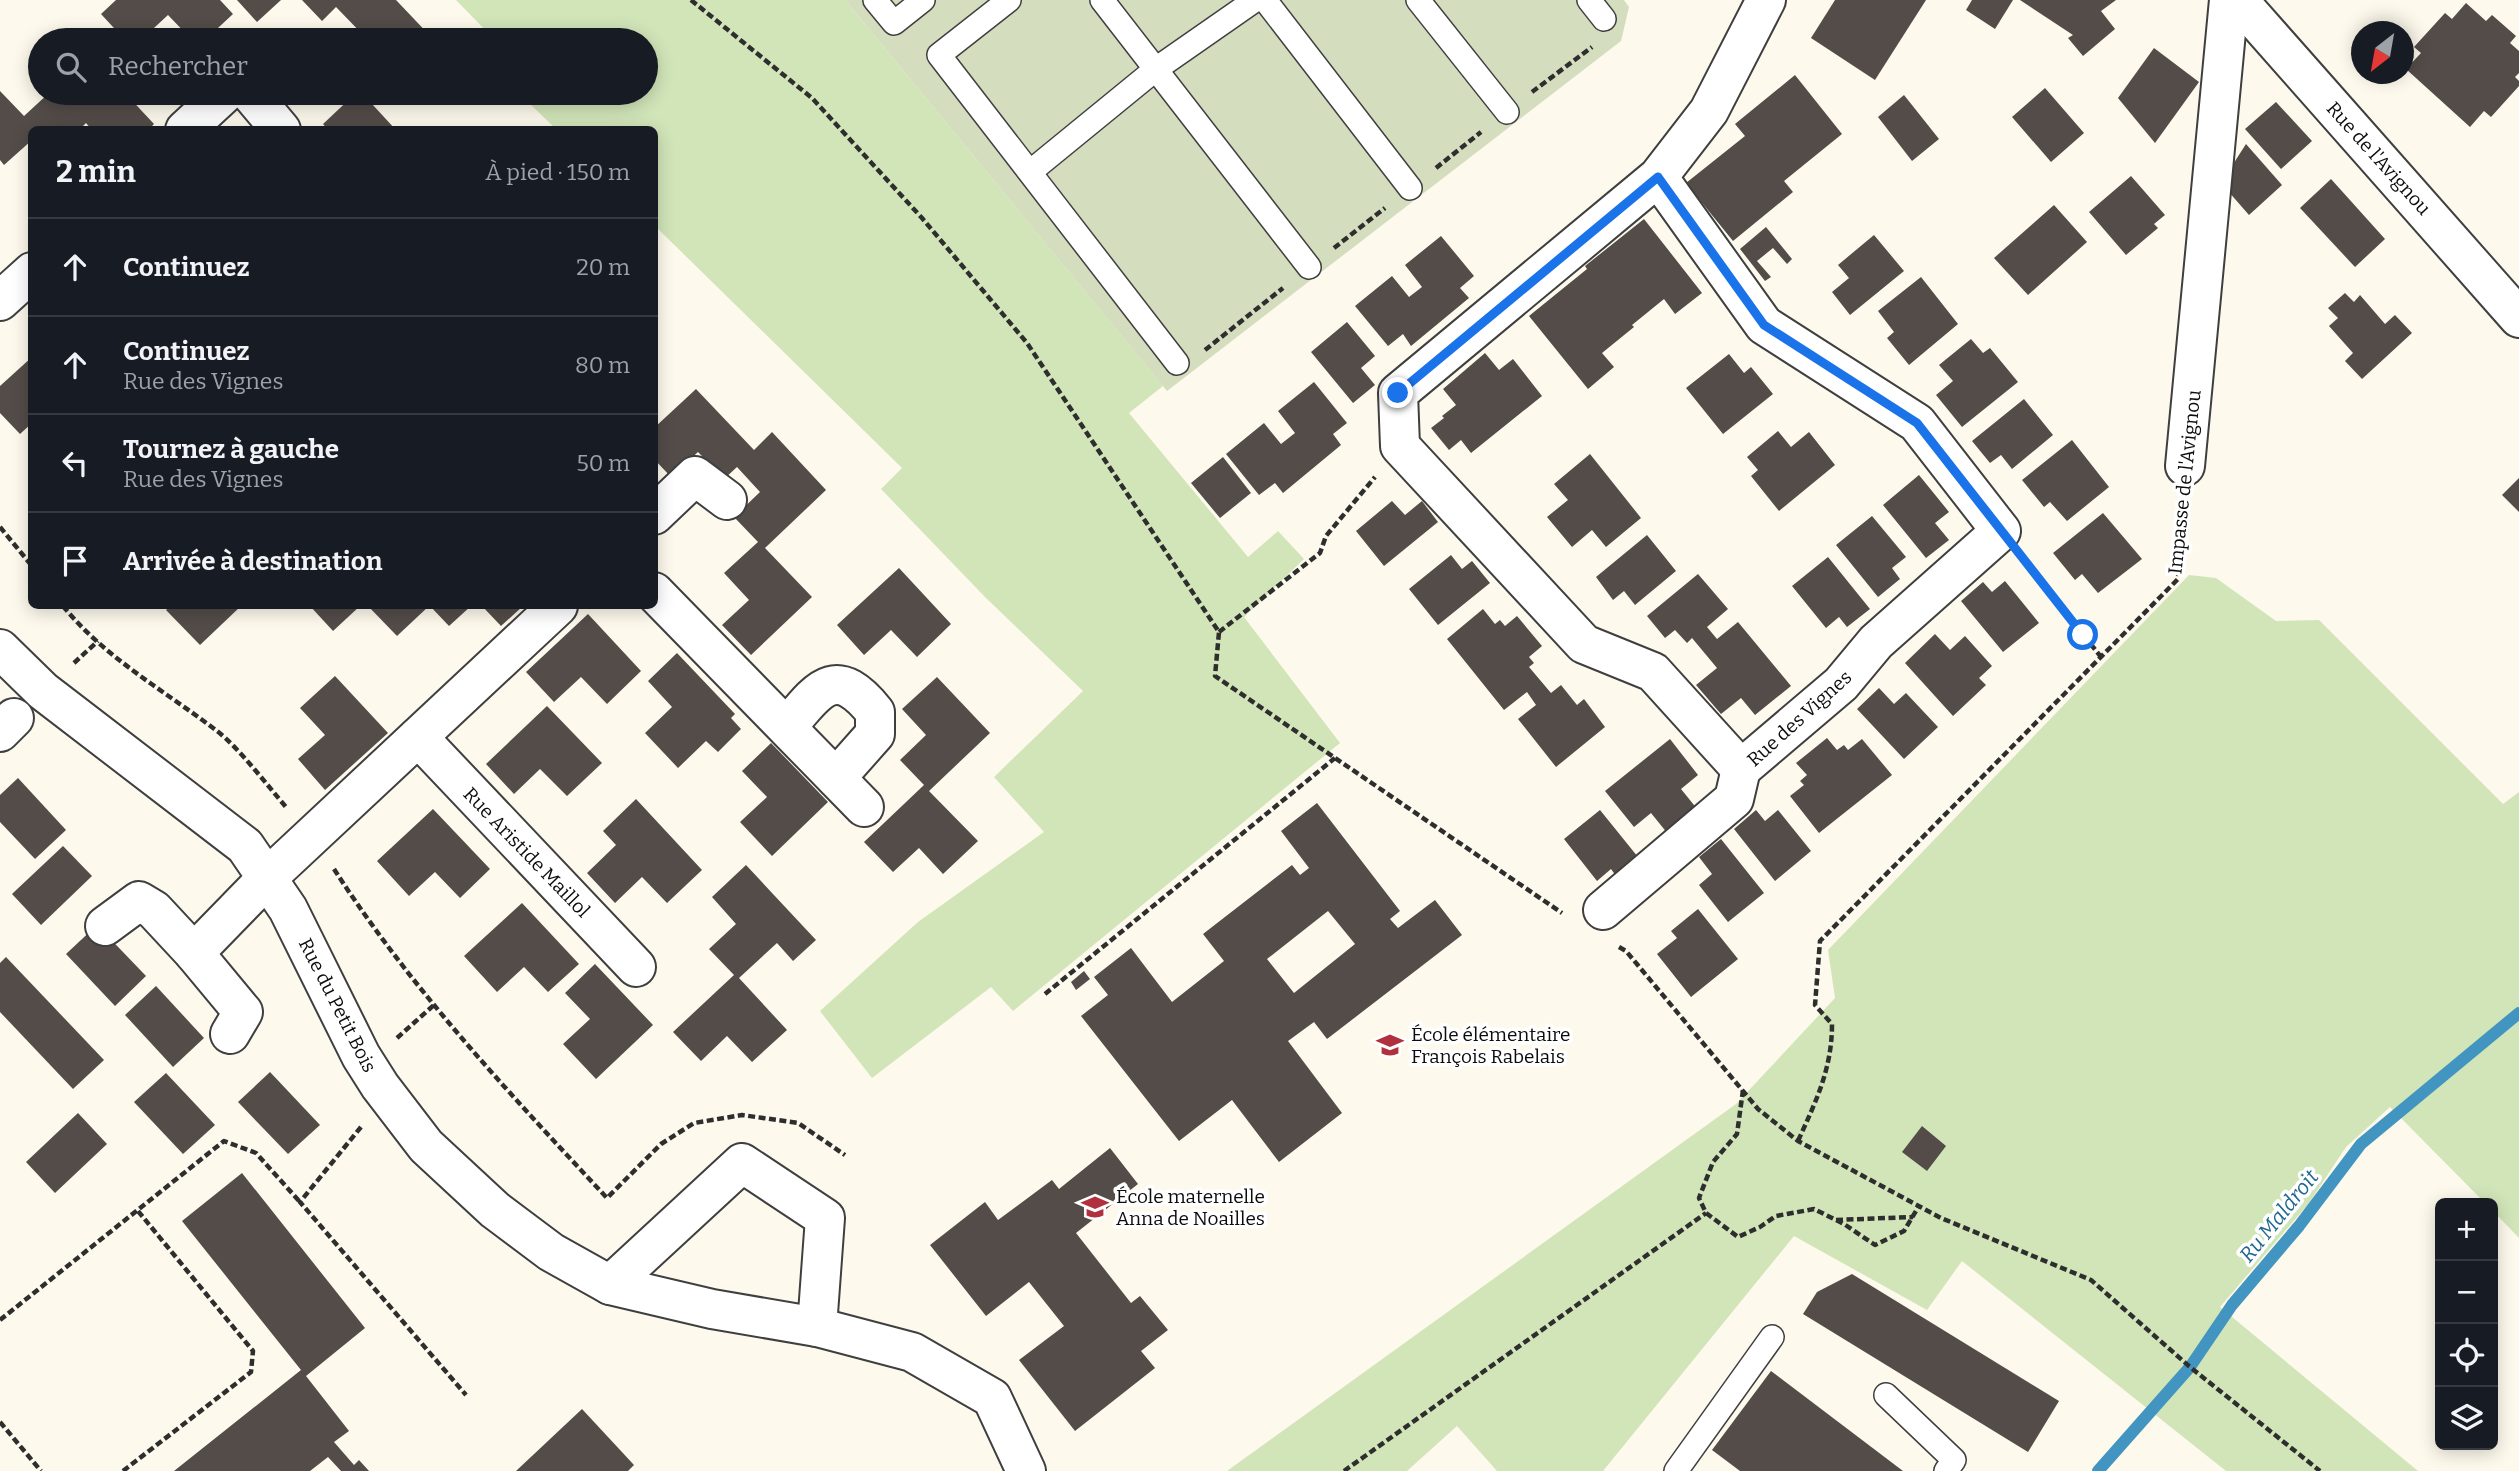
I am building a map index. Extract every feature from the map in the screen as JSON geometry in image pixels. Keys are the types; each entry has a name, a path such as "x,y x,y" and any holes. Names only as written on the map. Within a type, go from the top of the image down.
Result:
{"street":[{"path":"1400,446 1398,393 1658,177 1709,111 1766,0"},
{"name":"Impasse de l'Avignou","path":"2185,466 2229,0"},
{"name":"Rue de l'Avignou","path":"2238,0 2519,318"},
{"path":"189,126 212,105"},
{"path":"260,105 278,126"},
{"path":"1658,177 1764,325 1917,423 2001,531"},
{"name":"Rue des Vignes","path":"1400,446 1584,644 1653,672 1741,769 1842,684 1876,642 2001,531"},
{"path":"658,511 695,476 727,500"},
{"path":"658,596 864,807"},
{"path":"194,953 312,835 555,609"},
{"name":"Rue du Petit Bois","path":"0,649 43,691 245,846 288,909 361,1056 380,1086 426,1146 495,1210 551,1252 610,1285 712,1309 817,1327 912,1352 992,1398 1026,1471"},
{"path":"787,727 818,690 839,685 860,693 875,712 875,734 836,778"},
{"name":"Rue Aristide Maillol","path":"418,737 636,967"},
{"path":"1609,927 1734,799 1741,769"},
{"path":"105,926 139,901 154,910 243,1012 230,1034"},
{"path":"610,1285 742,1163 825,1218 817,1327"}],"lane":[{"path":"874,0 894,23 923,0"},
{"path":"1009,0 939,55 1177,363"},
{"path":"1102,0 1309,267"},
{"path":"1030,172 1156,69 1255,0"},
{"path":"1265,0 1410,188"},
{"path":"1418,0 1507,112"},
{"path":"1589,0 1604,19"},
{"path":"1676,1471 1772,1337"},
{"path":"1886,1395 1954,1460 1946,1471"}],"path":[{"path":"691,0 812,98 922,218 1027,343 1219,632 1215,677 1583,927 1609,927 1758,1109 1798,1141 1941,1218 2091,1280 2190,1367 2320,1471"},
{"path":"1219,632 1321,553 1326,536 1400,446"},
{"name":"Impasse de l'Avignou","path":"1798,1141 1823,1084 1832,1046 1832,1024 1815,1005 1820,941 2178,579 2185,466"},
{"path":"0,527 28,561"},
{"path":"2001,531 2101,657"},
{"path":"65,609 74,620 133,672 220,733 312,835 358,907 484,1066 607,1198 661,1144 694,1123 742,1115 798,1123 845,1155"},
{"path":"1045,994 1335,758"},
{"path":"300,1202 360,1129 380,1086"},
{"path":"1743,1090 1737,1134 1713,1162 1699,1198 1706,1213 1738,1237 1776,1216 1814,1209 1875,1245 1905,1231 1920,1206"},
{"path":"0,1320 224,1142 256,1153 466,1395"},
{"path":"123,1471 251,1372 253,1351 138,1211"},
{"path":"1343,1471 1706,1213"},
{"path":"1835,1220 1913,1217"},
{"path":"0,1422 41,1471"}],"green space":[{"path":"456,0 845,0 1163,386 1129,413 1248,557 1278,531 1304,559 1244,617 1340,743 1013,1011 991,987 872,1078 820,1011 918,922 1044,832 994,777 1083,691 985,597 881,489 902,468 658,229 658,126 553,126 531,105 658,105 658,28 483,28"},
{"path":"845,0 1624,0 1629,7 1621,41 1167,391"},
{"path":"2189,575 2216,578 2276,621 2319,620 2503,804 2519,792 2519,1238 2498,1216 2498,1198 2480,1198 2390,1107 2346,1147 2309,1203 2220,1307 2418,1471 2226,1471 1962,1261 1927,1310 1794,1236 1603,1471 1497,1471 1457,1426 1407,1471 1227,1471 1736,1104 1835,998 1828,950"}],"building":[{"path":"116,0 220,0 233,14 218,28 180,28 168,15 154,28 114,28 101,14"},
{"path":"237,0 281,0 257,22"},
{"path":"302,0 396,0 423,28 356,28 336,7 322,21"},
{"path":"1835,0 1926,0 1875,80 1811,38"},
{"path":"1972,0 2013,0 1995,29 1966,10"},
{"path":"2020,0 2116,0 2101,11 2115,29 2083,56 2068,38 2073,35"},
{"path":"2466,3 2486,21 2492,15 2516,36 2510,43 2519,51 2519,73 2515,77 2519,86 2491,117 2484,111 2470,127 2414,76 2414,60 2421,53 2414,47 2445,13 2452,19"},
{"path":"2154,48 2199,82 2155,143 2118,98"},
{"path":"1795,75 1842,134 1784,181 1793,192 1733,241 1686,183 1745,136 1735,124"},
{"path":"2045,88 2084,133 2051,162 2012,117"},
{"path":"0,91 24,116 36,105 136,105 154,124 28,126 28,144 4,165 0,160"},
{"path":"1904,95 1939,139 1912,161 1878,117"},
{"path":"2276,102 2312,141 2281,169 2245,129"},
{"path":"343,105 373,105 392,126 325,126 323,124"},
{"path":"2246,144 2282,185 2249,215 2221,183"},
{"path":"2131,176 2165,215 2154,224 2158,228 2126,255 2089,212"},
{"path":"2331,179 2385,239 2355,267 2300,208"},
{"path":"2054,205 2087,242 2028,295 1994,258"},
{"path":"1644,219 1702,293 1675,314 1664,299 1632,325 1634,327 1602,353 1614,367 1588,389 1529,316 1587,269 1585,266"},
{"path":"1766,227 1792,259 1787,264 1773,248 1757,261 1771,277 1765,281 1740,249"},
{"path":"1874,235 1904,271 1850,315 1832,292 1849,278 1838,265"},
{"path":"1441,236 1474,276 1460,288 1469,298 1411,346 1403,334 1388,346 1355,306 1392,276 1409,297 1422,287 1405,265"},
{"path":"1921,277 1958,324 1909,365 1887,338 1894,332 1878,311"},
{"path":"2345,293 2354,302 2360,295 2385,324 2395,315 2412,333 2362,379 2345,361 2353,353 2329,326 2338,318 2328,308"},
{"path":"1347,322 1375,356 1361,368 1375,385 1353,403 1311,352"},
{"path":"1971,339 1983,353 1990,348 2018,382 1962,427 1936,395 1953,381 1939,365"},
{"path":"1485,353 1499,370 1513,359 1542,396 1471,453 1461,440 1449,450 1431,428 1456,405 1443,389"},
{"path":"1729,354 1744,373 1751,367 1773,394 1723,434 1686,388"},
{"path":"28,361 28,427 20,434 0,413 0,386"},
{"path":"1314,382 1347,423 1333,434 1341,445 1283,493 1275,483 1259,495 1226,454 1264,423 1281,444 1295,433 1278,411"},
{"path":"696,389 754,450 772,432 826,490 765,548 812,597 751,655 722,625 749,600 724,573 758,542 734,517 760,492 737,467 724,479 698,452 671,477 658,463 658,424"},
{"path":"2024,399 2053,435 2012,469 2001,455 1990,463 1972,441"},
{"path":"1778,431 1791,447 1809,432 1835,465 1779,511 1751,476 1758,470 1747,457"},
{"path":"2072,440 2109,487 2067,521 2050,502 2044,507 2022,480"},
{"path":"1590,454 1641,518 1606,547 1592,530 1572,547 1547,517 1568,500 1554,484"},
{"path":"1223,457 1251,493 1220,518 1191,483"},
{"path":"1919,475 1949,512 1935,523 1949,540 1926,558 1883,505"},
{"path":"2519,478 2519,512 2502,495"},
{"path":"1392,501 1405,515 1422,501 1438,522 1384,566 1356,531"},
{"path":"2103,513 2142,559 2098,593 2082,574 2075,580 2053,553"},
{"path":"1872,516 1906,557 1892,568 1900,579 1878,597 1836,545"},
{"path":"1647,535 1676,571 1635,605 1624,591 1613,600 1596,577"},
{"path":"1451,555 1462,569 1472,561 1490,583 1438,625 1409,589"},
{"path":"1828,557 1870,609 1847,627 1839,617 1826,628 1792,586"},
{"path":"899,568 951,624 917,657 891,630 864,655 837,625"},
{"path":"1698,574 1728,609 1707,627 1717,639 1738,622 1791,686 1755,715 1741,698 1721,714 1696,685 1717,668 1692,638 1687,643 1675,630 1665,638 1647,616"},
{"path":"2005,581 2039,623 2003,652 1961,601 1983,582 1992,592"},
{"path":"167,609 238,609 200,645"},
{"path":"313,609 357,609 333,631"},
{"path":"371,609 426,609 397,636"},
{"path":"433,609 468,609 449,626"},
{"path":"485,609 520,609 501,626"},
{"path":"1483,609 1495,624 1500,620 1505,626 1517,616 1542,646 1529,657 1534,663 1529,667 1551,693 1561,685 1577,705 1584,699 1605,727 1556,767 1518,719 1536,705 1527,692 1504,710 1447,639"},
{"path":"588,614 641,671 607,704 581,677 554,702 526,672"},
{"path":"1935,634 1950,650 1965,636 1992,666 1979,678 1986,685 1953,716 1905,663"},
{"path":"677,653 735,714 731,718 741,729 718,752 706,741 678,768 645,733 672,707 648,681"},
{"path":"335,676 388,733 325,790 298,759 325,735 300,708"},
{"path":"937,677 990,733 929,791 978,841 943,874 919,848 893,872 864,842 924,785 900,760 926,735 902,709"},
{"path":"1879,688 1894,704 1906,693 1938,727 1904,759 1857,709"},
{"path":"547,706 602,763 567,796 540,769 514,794 486,764"},
{"path":"1827,738 1837,750 1844,745 1848,750 1862,739 1892,775 1819,833 1790,796 1804,785 1800,781 1807,775 1796,763"},
{"path":"1670,739 1698,775 1681,789 1698,810 1668,834 1651,813 1634,827 1605,791"},
{"path":"771,743 828,802 772,856 740,822 767,797 742,771"},
{"path":"18,778 66,830 35,859 0,822 0,795"},
{"path":"636,799 702,870 667,903 642,877 615,903 587,873 616,845 603,831"},
{"path":"1317,803 1400,911 1390,919 1398,928 1435,900 1462,935 1327,1039 1314,1022 1288,1041 1342,1113 1279,1162 1232,1100 1179,1141 1081,1016 1108,995 1094,977 1131,948 1172,1002 1224,961 1203,934 1292,865 1300,875 1309,868 1281,831","holes":["1328,911 1355,944 1294,993 1267,959"]},
{"path":"433,809 490,869 460,898 435,872 409,896 377,861"},
{"path":"1600,810 1642,862 1619,880 1611,869 1597,881 1564,839"},
{"path":"1756,810 1765,821 1778,810 1811,851 1775,881 1734,829"},
{"path":"1721,839 1764,893 1728,922 1699,885 1712,874 1699,857"},
{"path":"63,846 92,876 41,925 12,894"},
{"path":"746,865 816,940 793,961 777,943 739,978 787,1030 752,1062 727,1036 701,1061 673,1032 734,975 709,949 736,924 712,897"},
{"path":"522,903 579,964 548,992 524,967 497,992 464,956"},
{"path":"1698,909 1738,959 1691,997 1657,954 1677,938 1671,931"},
{"path":"97,925 146,976 115,1006 66,954"},
{"path":"6,957 104,1060 73,1089 0,1012 0,963"},
{"path":"595,964 653,1025 596,1079 563,1044 590,1019 565,993"},
{"path":"1084,971 1090,979 1076,990 1071,982"},
{"path":"156,986 204,1038 173,1067 125,1015"},
{"path":"270,1072 320,1125 288,1154 238,1102"},
{"path":"166,1073 215,1125 183,1154 134,1102"},
{"path":"78,1113 107,1144 55,1193 26,1162"},
{"path":"1922,1126 1946,1146 1927,1171 1902,1152"},
{"path":"1110,1148 1138,1184 1076,1233 1131,1303 1140,1296 1168,1330 1141,1351 1155,1368 1075,1431 1019,1360 1064,1326 1029,1282 986,1316 930,1245 985,1202 998,1220 1052,1180 1059,1189"},
{"path":"242,1173 365,1328 306,1376 349,1431 334,1442 354,1465 359,1460 369,1471 341,1471 328,1457 310,1471 174,1471 301,1370 182,1221"},
{"path":"1852,1274 2059,1401 2028,1452 1803,1314 1817,1292"},
{"path":"1771,1371 1903,1471 1740,1471 1712,1450"},
{"path":"582,1409 634,1465 628,1471 516,1471"}],"waterway":[{"name":"Ru Maldroit","path":"2098,1471 2190,1367 2232,1305 2299,1226 2361,1144 2519,1013"}],"place":[{"name":"École élémentaire François Rabelais","path":"1390,1045"},
{"name":"École maternelle Anna de Noailles","path":"1095,1207"}],"route":[{"path":"1398,393 1658,177 1764,325 1917,423 2083,635"}]}
